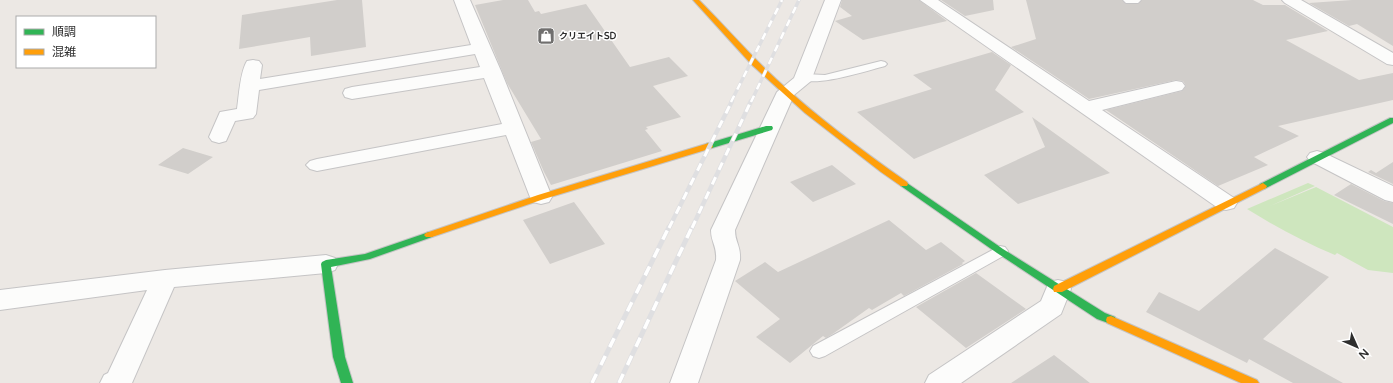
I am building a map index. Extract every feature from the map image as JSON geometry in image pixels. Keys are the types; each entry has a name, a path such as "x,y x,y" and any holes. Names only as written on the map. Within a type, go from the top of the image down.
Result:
{"street":[{"path":"462,0 492,71 541,197"},
{"path":"696,0 755,63 786,92 865,157 1000,252 1101,316 1253,383"},
{"path":"684,383 728,260 729,248 723,237 723,230 786,92 802,81 804,77 833,0"},
{"path":"928,0 1226,203"},
{"path":"1290,0 1393,60"},
{"path":"249,86 482,48"},
{"path":"219,137 227,116 246,114 253,65"},
{"path":"352,93 492,71"},
{"path":"1086,108 1176,86"},
{"path":"939,383 1052,307 1058,289 1393,120"},
{"path":"317,165 352,165 513,128"},
{"path":"0,300 165,279 326,264 366,256 541,197 769,128"},
{"path":"1317,157 1393,195"},
{"path":"326,264 339,357 347,383"},
{"path":"117,382 165,279"}],"lane":[{"path":"804,77 825,78 881,64"},
{"path":"819,351 1000,252"}],"green space":[{"path":"1308,183 1315,186 1270,206 1316,187 1393,227 1393,273 1368,270 1337,253 1335,255 1279,228 1247,209"}],"building":[{"path":"337,0 362,0 366,47 311,56 310,37 239,49 242,15"},
{"path":"503,0 528,0 535,12 539,11 541,14 586,4 630,67 669,57 688,76 653,86 681,117 646,127 648,129 645,130 662,151 551,185 531,142 541,139 507,83 475,5"},
{"path":"842,0 919,0 947,21 863,40 835,21 852,16 840,7"},
{"path":"941,0 993,0 994,10 965,16"},
{"path":"1026,0 1122,0 1126,4 1138,4 1142,0 1253,0 1263,5 1285,5 1328,31 1286,40 1359,80 1393,73 1393,100 1278,126 1299,136 1254,157 1268,165 1218,186 1106,110 1182,91 1186,86 1183,81 1176,80 1089,99 1011,47 1036,39"},
{"path":"1352,0 1393,0 1393,46 1357,24 1349,26 1309,3"},
{"path":"992,52 1011,65 995,90 1024,112 914,159 857,112 932,89 913,75"},
{"path":"1032,117 1110,173 1018,204 984,175 1045,147"},
{"path":"183,148 213,157 188,174 158,165"},
{"path":"1393,162 1393,184 1368,172 1371,170 1376,173"},
{"path":"832,165 856,184 813,202 790,182"},
{"path":"1351,184 1384,201 1393,203 1393,224 1334,195"},
{"path":"574,202 605,244 550,264 523,220"},
{"path":"889,220 926,250 941,242 965,261 962,263 963,264 904,296 901,293 872,310 869,308 826,338 823,336 790,363 756,337 780,319 735,281 765,262 778,272"},
{"path":"1275,248 1329,277 1263,339 1343,383 1293,383 1249,359 1247,363 1146,312 1159,292 1199,311"},
{"path":"976,273 1026,309 966,348 916,307"},
{"path":"1054,355 1090,383 1011,383"}],"railway":[{"path":"731,102 782,0"},
{"path":"751,102 799,0"},
{"path":"669,228 732,101"},
{"path":"692,228 751,101"},
{"path":"592,383 669,227"},
{"path":"619,383 692,227"}],"traffic: fast":[{"path":"1263,186 1393,120"},
{"path":"709,146 769,128"},
{"path":"904,184 1000,251 1101,316 1111,320"},
{"path":"347,383 339,357 326,264 366,257 429,235"}],"traffic: slow":[{"path":"696,0 755,63 808,112 904,184"},
{"path":"429,235 541,197 709,146"},
{"path":"1058,289 1263,186"},
{"path":"1111,320 1253,383"}],"place":[{"name":"クリエイトSD","path":"546,36"}]}
